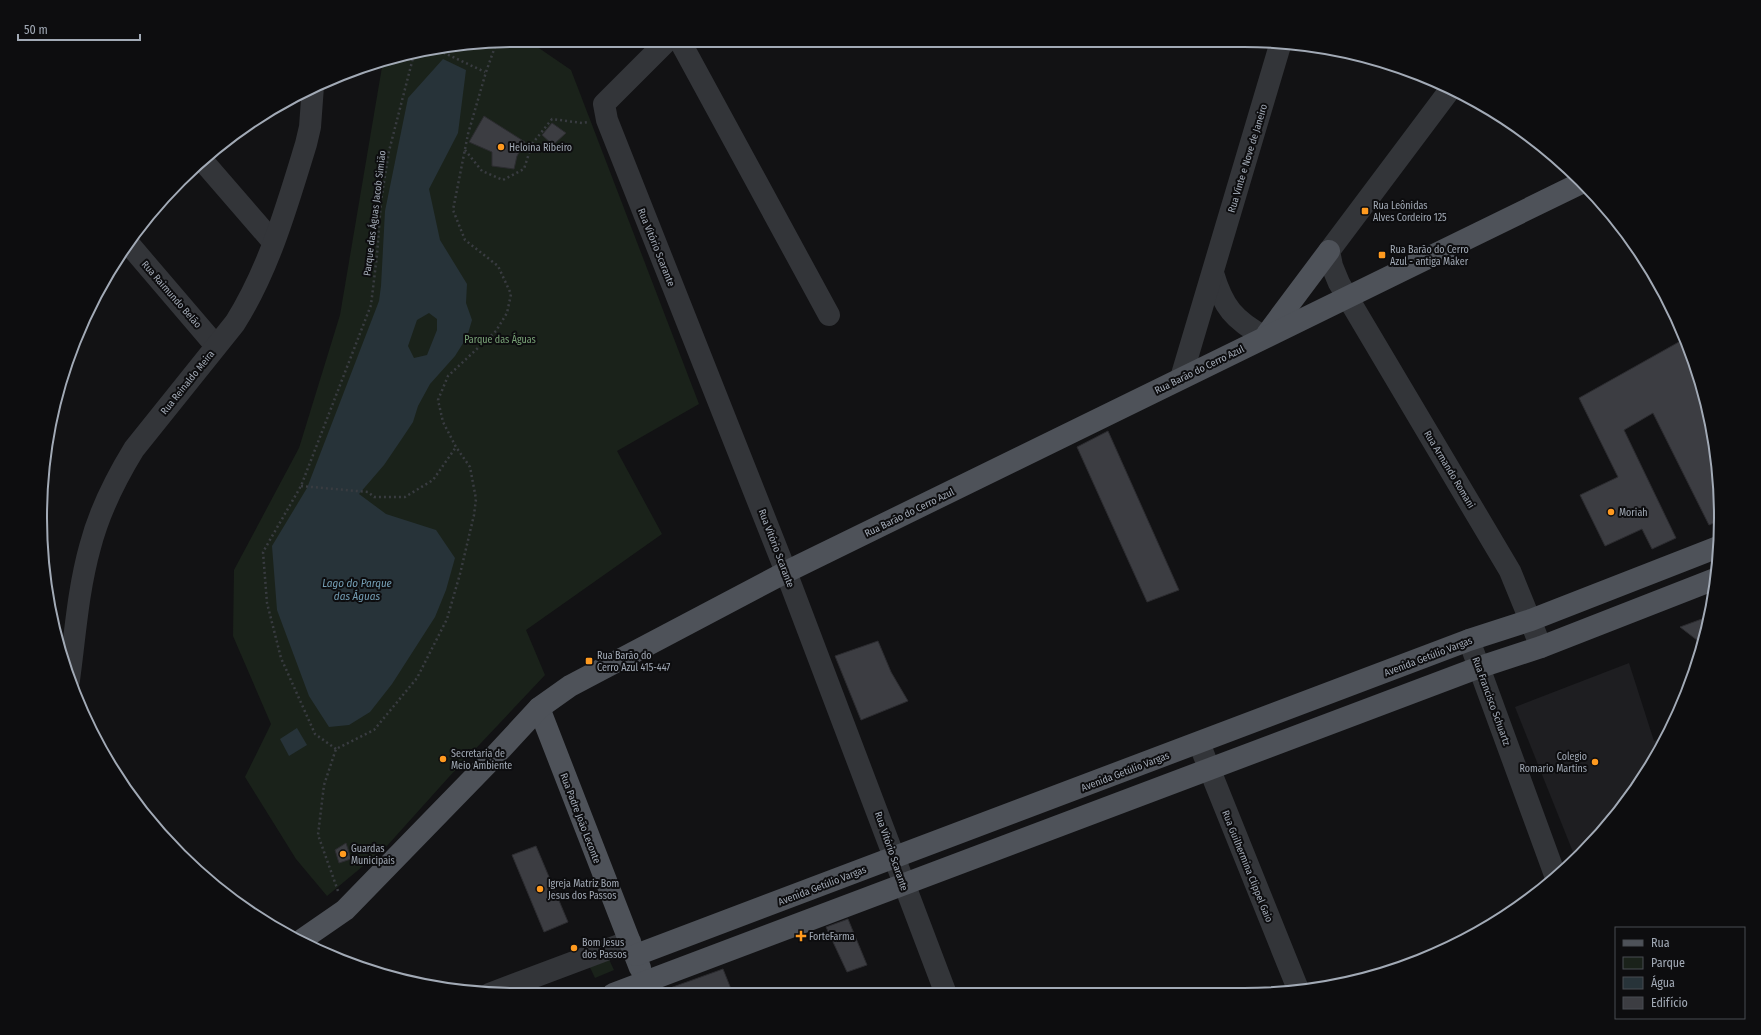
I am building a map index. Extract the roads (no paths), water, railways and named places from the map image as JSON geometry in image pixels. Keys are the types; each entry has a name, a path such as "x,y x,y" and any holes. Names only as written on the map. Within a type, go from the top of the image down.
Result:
{"main road":[{"name":"Rua Barão do Cerro Azul","path":"305,937 345,910 489,762 539,708 570,686 786,572 1576,185"},
{"path":"1265,337 1329,251"},
{"name":"Avenida Getúlio Vargas","path":"633,948 894,858 1469,640 1531,620 1713,549"},
{"path":"648,988 903,885 1480,667 1541,647 1710,581"},
{"name":"Rua Padre João Leconte","path":"539,708 648,988"}],"street":[{"name":"Rua Vitório Scarante","path":"662,47 606,112 786,572 903,885 944,988"},
{"path":"683,47 829,315"},
{"name":"Rua Vinte e Nove de Janeiro","path":"1180,378 1213,273 1275,48"},
{"name":"Rua Reinaldo Meira","path":"71,666 85,568 90,547 106,499 120,471 134,449 234,323 249,301 262,274 306,144 310,127 312,94"},
{"path":"1329,251 1447,94"},
{"path":"206,165 273,242"},
{"name":"Rua Raimundo Belão","path":"132,248 216,346"},
{"name":"Rua Armando Romani","path":"1329,251 1332,266 1339,283 1510,571 1541,647"},
{"path":"1213,273 1219,294 1231,312 1246,326 1265,337"},
{"name":"Rua Francisco Schuartz","path":"1469,640 1554,871"},
{"name":"Rua Guilhermina Clippel Gaio","path":"1199,743 1296,985"},
{"name":"Avenida Getúlio Vargas","path":"509,988 633,948"},
{"name":"Avenida Getúlio Vargas","path":"545,988 633,948"}],"water":[{"name":"Lago do Parque das Águas","path":"443,59 466,70 458,133 429,189 440,240 467,284 466,303 472,320 467,337 455,356 430,384 418,406 413,422 384,465 359,494 386,514 436,530 455,558 446,590 435,617 392,684 370,712 349,725 329,727 309,696 277,610 272,546 307,488 379,301 385,211 408,98","holes":["429,313 437,319 437,330 427,355 414,358 408,346 417,320"]},
{"path":"297,728 307,745 289,756 280,739"}],"place":[{"name":"Heloina Ribeiro","path":"501,147"},
{"name":"Rua Leônidas Alves Cordeiro 125","path":"1365,211"},
{"name":"Rua Barão do Cerro Azul - antiga Maker","path":"1382,255"},
{"name":"Moriah","path":"1611,512"},
{"name":"Rua Barão do Cerro Azul 415-447","path":"589,661"},
{"name":"Secretaria de Meio Ambiente","path":"443,759"},
{"name":"Colegio Romario Martins","path":"1595,762"},
{"name":"Guardas Municipais","path":"343,854"},
{"name":"Igreja Matriz Bom Jesus dos Passos","path":"540,889"},
{"name":"ForteFarma","path":"801,936"},
{"name":"Bom Jesus dos Passos","path":"574,948"}],"park label":[{"name":"Parque das Águas","path":"500,339"}]}
